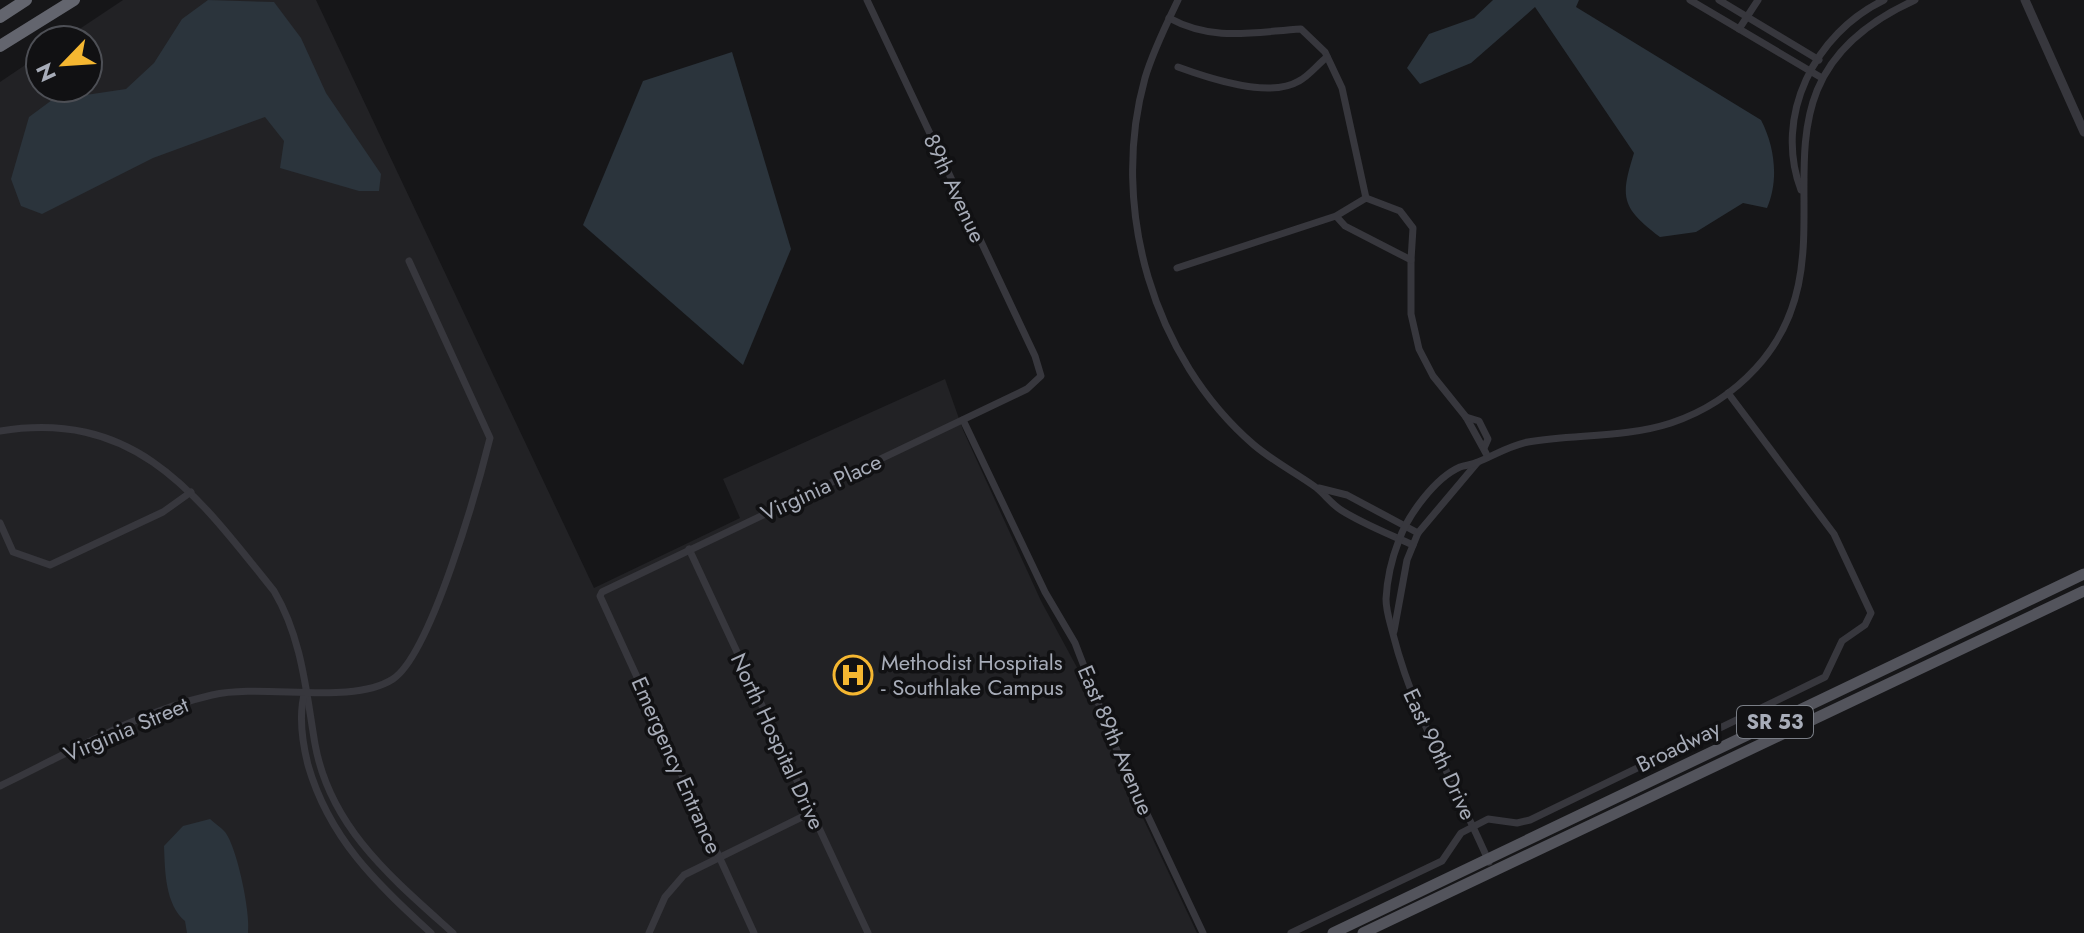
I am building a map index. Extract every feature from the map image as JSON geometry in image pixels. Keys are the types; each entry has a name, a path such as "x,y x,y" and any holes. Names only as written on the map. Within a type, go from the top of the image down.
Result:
{"highway":[{"path":"0,17 26,0"},
{"path":"0,46 74,0"}],"main road":[{"name":"Broadway","path":"1333,933 2084,574"},
{"name":"Broadway","path":"1363,933 2084,591"}],"street":[{"name":"89th Avenue","path":"867,0 1035,356 1041,376"},
{"path":"1178,0 1145,79 1133,166 1137,224 1155,297 1178,350 1231,422 1274,460 1317,488 1340,510 1413,545"},
{"path":"1690,0 1822,78"},
{"path":"1719,0 1828,65"},
{"path":"1739,29 1758,0"},
{"path":"1802,192 1792,167 1791,138 1802,86 1817,59 1838,32 1884,0"},
{"path":"1802,192 1808,116 1828,65 1860,31 1915,0"},
{"path":"2025,0 2084,132"},
{"path":"1169,18 1192,30 1214,35 1301,29 1327,57 1342,88 1366,198"},
{"path":"1178,67 1218,82 1263,87 1297,83 1327,57"},
{"name":"East 90th Drive","path":"1493,871 1403,674 1386,597 1405,525 1447,476 1460,467 1528,442 1670,424 1709,406 1728,393 1771,349 1793,307 1805,251 1802,192"},
{"path":"1177,268 1336,216 1366,198"},
{"path":"1366,198 1400,211 1413,228 1411,314 1419,349 1433,376 1466,417 1478,444 1488,457"},
{"path":"1336,216 1345,226 1411,260"},
{"name":"Virginia Street","path":"0,786 125,725 179,703 241,689 350,692 394,679 427,632 469,513 490,438 409,261"},
{"name":"Virginia Place","path":"600,596 605,587 963,420 1027,389 1041,376"},
{"path":"1291,933 1442,861 1453,840 1473,826 1495,817 1508,822 1530,820 1825,677 1850,632 1871,619 1871,613 1834,534 1728,393"},
{"name":"East 89th Avenue","path":"963,420 1045,592 1075,643 1115,746 1203,933"},
{"path":"0,431 54,426 96,433 136,450 191,492 274,591 285,610 302,662 305,691 324,775 346,824 383,870 453,933"},
{"name":"East 90th Drive","path":"1393,633 1418,533 1477,463"},
{"path":"1317,488 1347,495 1418,533"},
{"path":"0,523 13,552 50,565 163,512 191,492"},
{"name":"North Hospital Drive","path":"689,549 868,933"},
{"name":"Emergency Entrance","path":"600,596 754,933"},
{"path":"305,691 300,709 305,752 324,811 373,881 431,933"},
{"path":"649,933 674,885 696,867 812,812"}],"shaded area":[{"path":"123,0 316,0 594,588 740,518 723,479 945,379 963,430 1041,601 1093,697 1111,750 1197,933 0,933 0,82 24,66 24,104 104,104 104,24 87,24"},
{"path":"208,0 274,2 301,38 326,93 381,174 379,191 359,191 280,168 284,141 265,117 153,158 42,214 21,206 11,179 29,117 47,104 104,104 104,92 126,89 154,63 182,19"},
{"path":"1493,0 1579,0 1576,7 1761,120 1770,141 1774,164 1773,186 1767,208 1743,203 1696,232 1660,237 1647,227 1627,201 1627,181 1634,153 1535,7 1471,63 1420,84 1407,68 1429,34 1474,18"},
{"path":"732,52 791,249 743,365 583,225 643,81"},
{"path":"210,819 225,832 234,851 245,897 248,933 187,933 185,921 173,906 166,876 164,846 183,826"}],"place":[{"name":"Methodist Hospitals - Southlake Campus","path":"853,675"}]}
